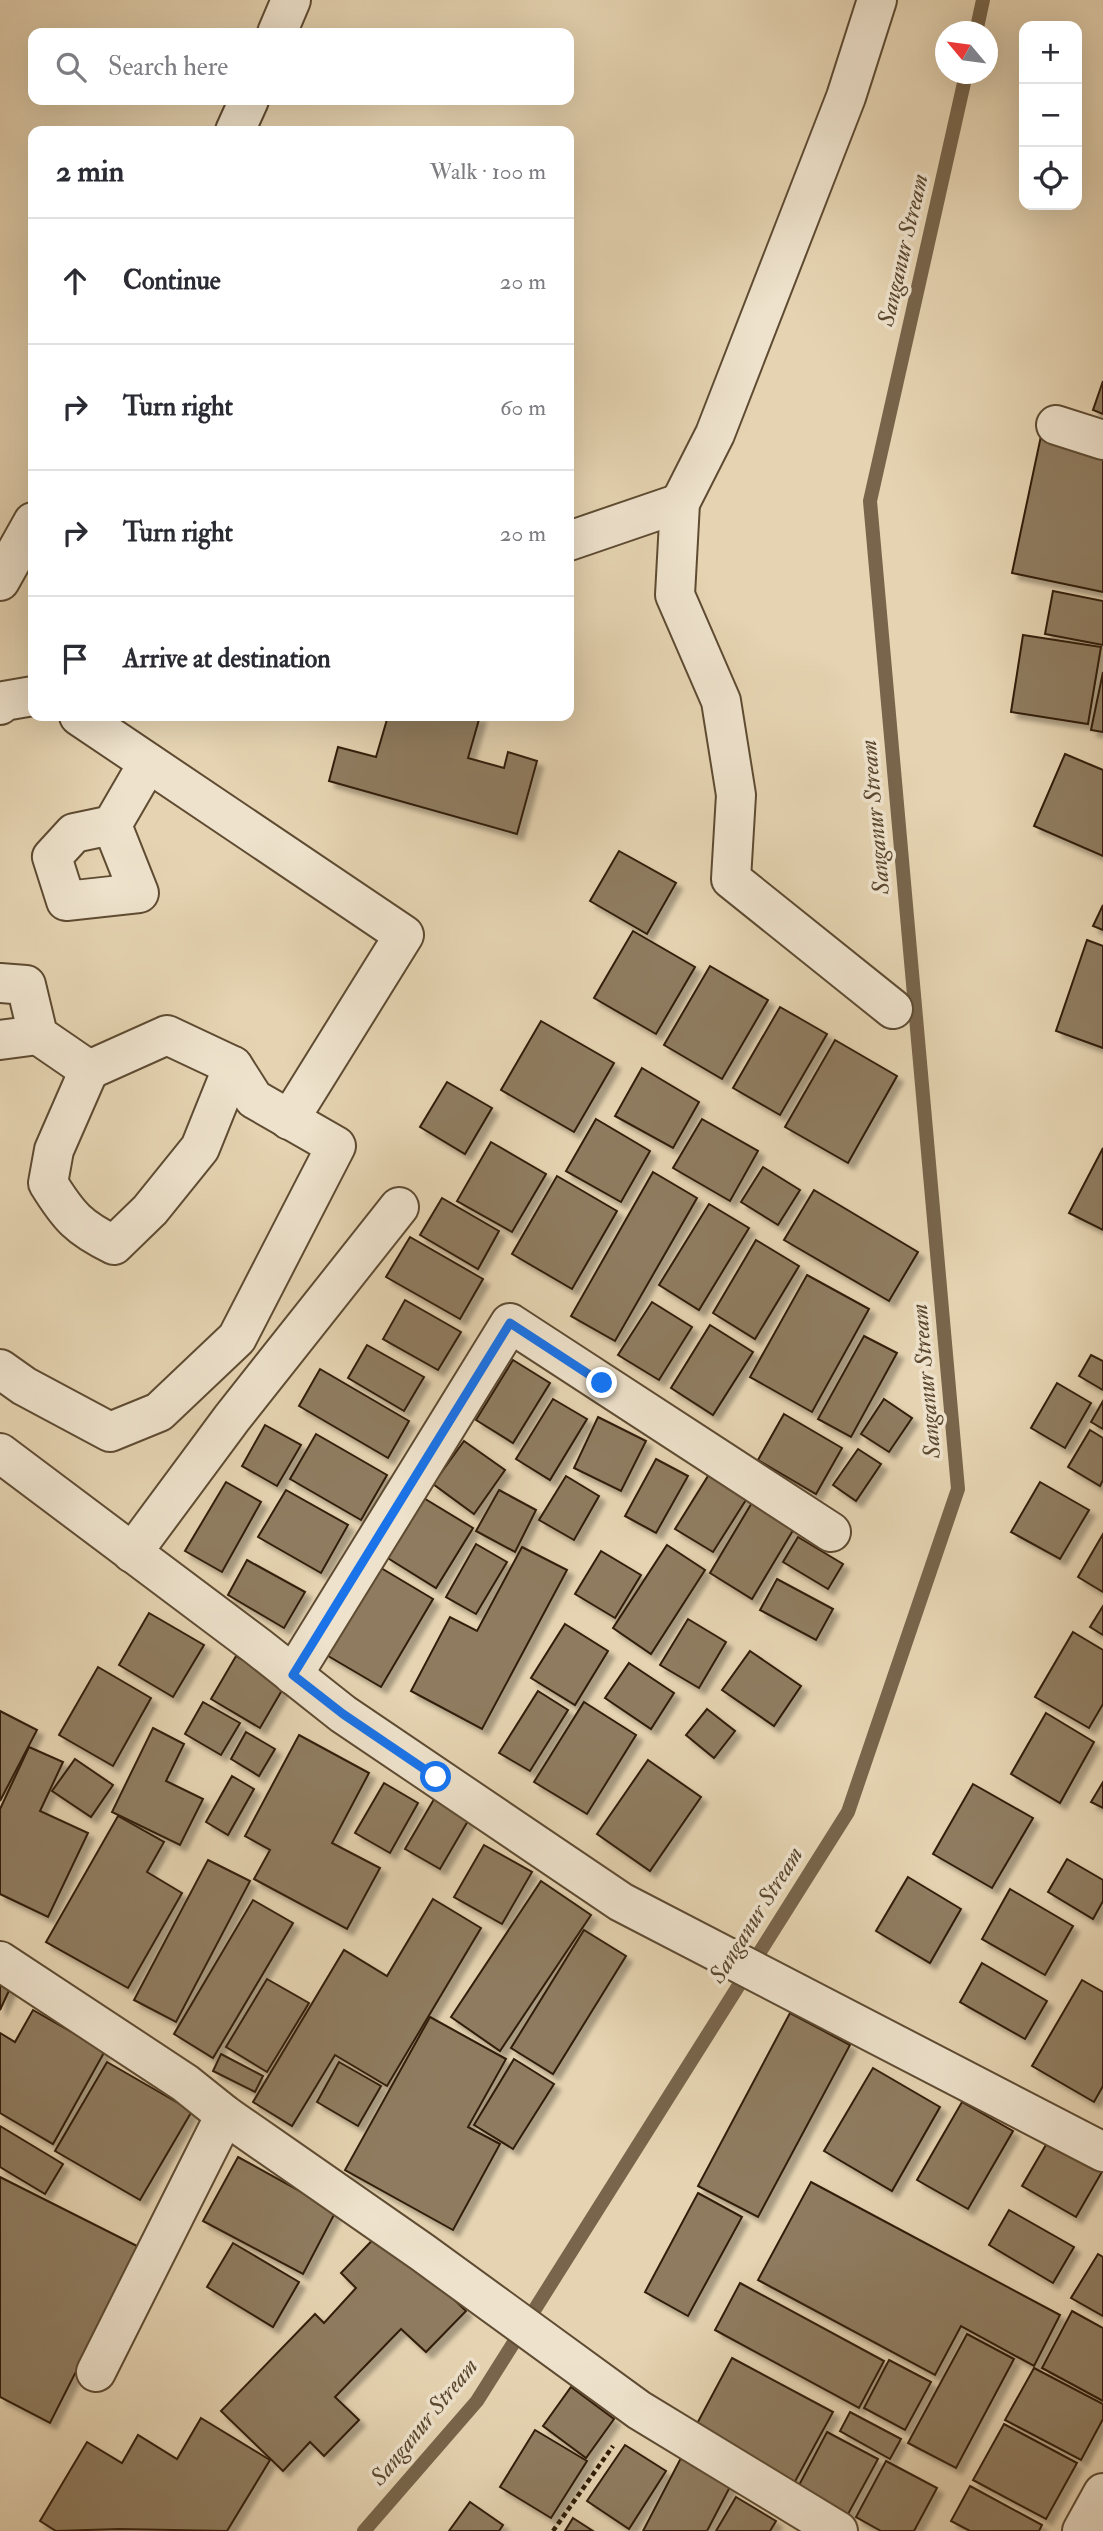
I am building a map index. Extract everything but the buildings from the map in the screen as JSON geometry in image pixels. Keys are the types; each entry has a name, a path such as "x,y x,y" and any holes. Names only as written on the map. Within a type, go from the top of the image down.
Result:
{"street":[{"path":"279,28 291,0"},
{"path":"877,0 846,97 715,434 680,502 676,595 721,701 736,795 731,879 893,1009"},
{"path":"238,126 247,105"},
{"path":"1056,425 1103,440"},
{"path":"574,539 680,502"},
{"path":"0,581 28,531"},
{"path":"0,705 4,701 28,697"},
{"path":"86,721 404,935 289,1120"},
{"path":"112,825 148,763"},
{"path":"0,983 26,985 38,1035"},
{"path":"0,1040 38,1035 89,1070"},
{"path":"0,1369 24,1386 110,1432 159,1412 237,1338 336,1146 254,1100 233,1066 167,1035 89,1070 54,1150 48,1183 65,1210 88,1233 114,1245 150,1210 200,1148 233,1066"},
{"path":"132,1553 232,1418 399,1207"},
{"path":"293,1675 510,1323 831,1532"},
{"path":"0,1453 343,1714 621,1902 1103,2152"},
{"path":"0,1961 185,2083 225,2115 443,2267 639,2410 838,2531"},
{"path":"96,2372 225,2115"},
{"path":"1082,2531 1103,2493"}],"path":[{"path":"553,2531 639,2410"}],"waterway":[{"name":"Sanganur Stream","path":"978,21 983,0"},
{"name":"Sanganur Stream","path":"364,2531 477,2401 848,1812 958,1489 870,501 964,84"}],"route":[{"path":"436,1777 343,1714 293,1675 510,1323 602,1383"}]}
